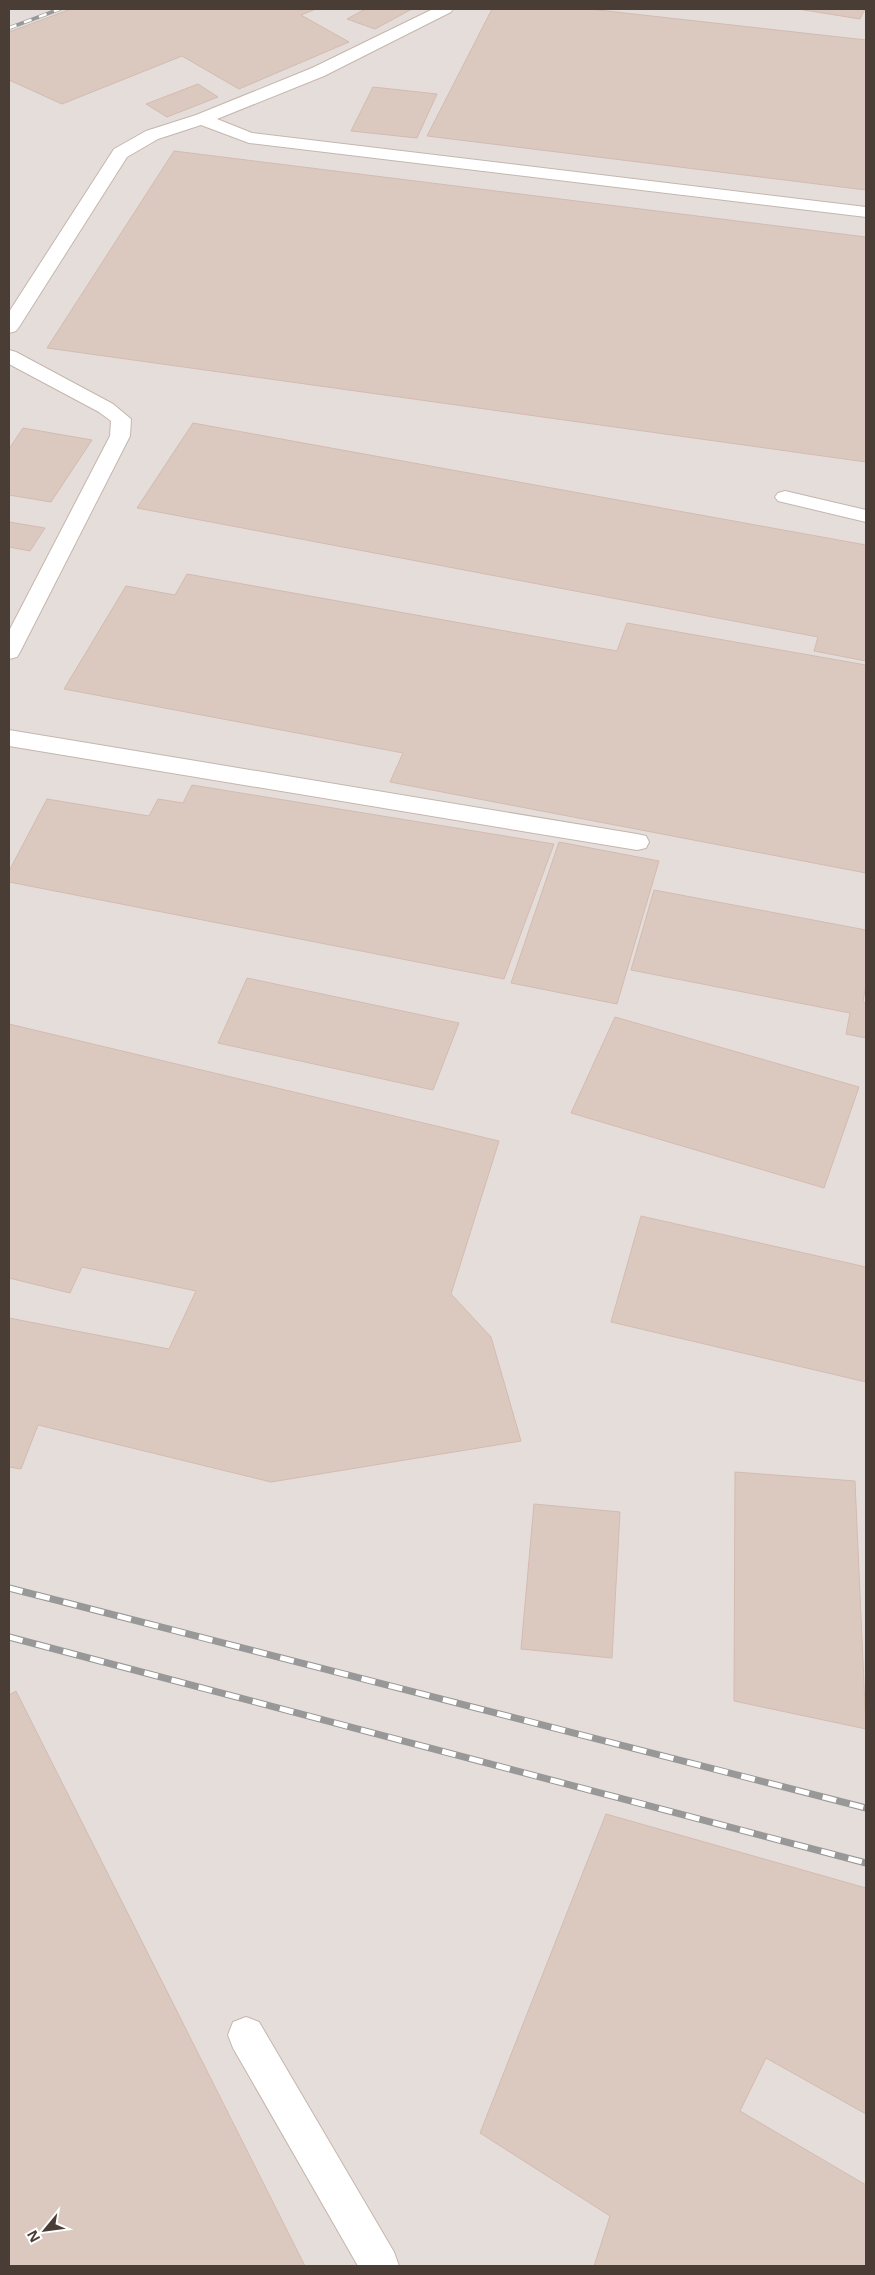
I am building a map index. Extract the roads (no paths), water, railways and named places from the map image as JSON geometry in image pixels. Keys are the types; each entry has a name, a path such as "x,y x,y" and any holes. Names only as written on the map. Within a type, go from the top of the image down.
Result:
{"lane":[{"path":"9,326 120,153 152,135 202,119 318,72 446,9"},
{"path":"202,119 249,138 866,212"},
{"path":"9,356 106,408 121,420 120,436 9,652"},
{"path":"785,497 866,516"},
{"path":"9,738 637,842"},
{"path":"246,2035 380,2266"}],"railway":[{"path":"9,28 60,9"},
{"path":"9,1588 866,1808"},
{"path":"9,1637 866,1863"}]}
